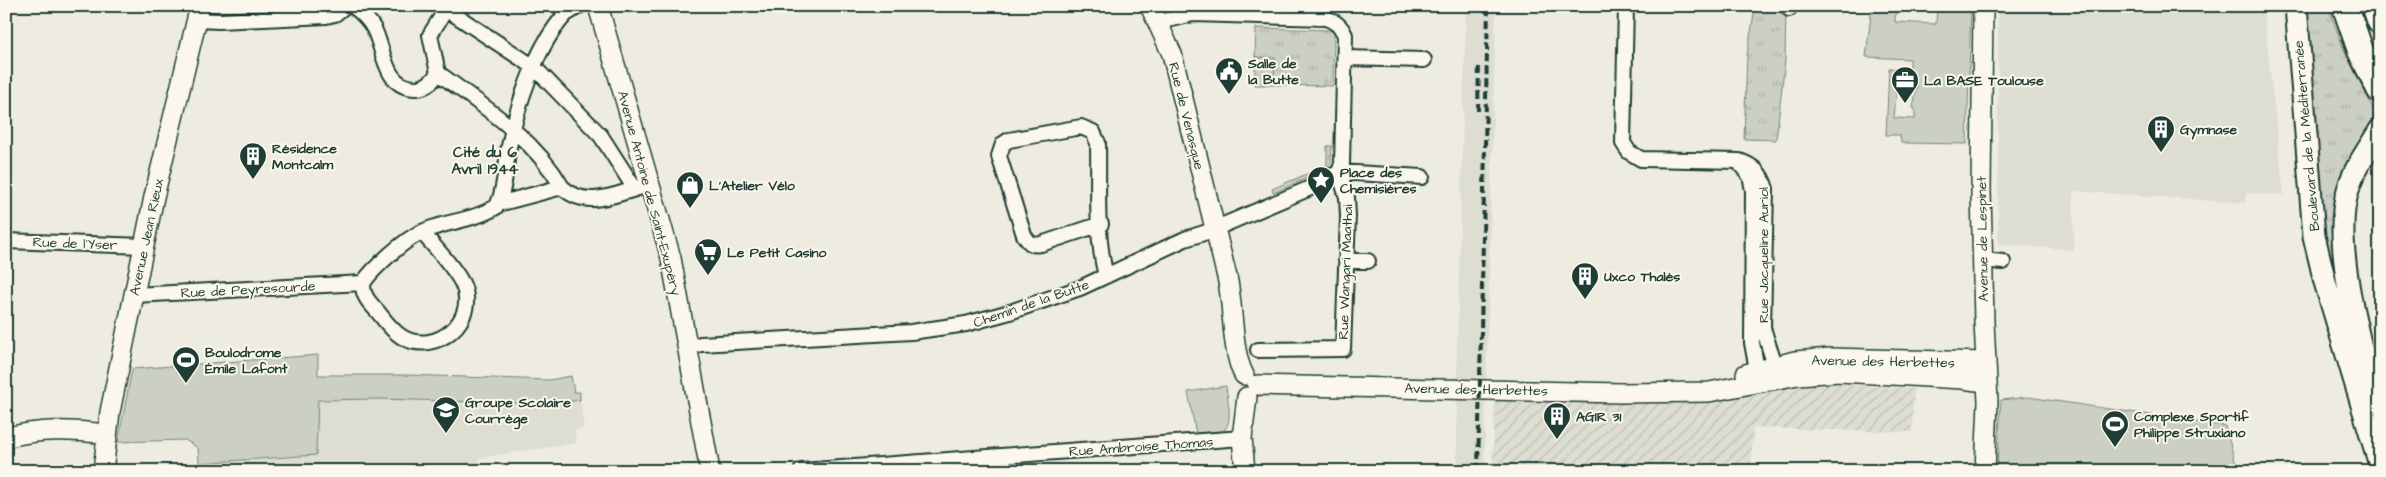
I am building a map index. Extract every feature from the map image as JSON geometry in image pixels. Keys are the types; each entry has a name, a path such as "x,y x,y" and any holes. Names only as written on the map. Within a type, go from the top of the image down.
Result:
{"highway":[{"path":"2345,6 2361,52 2380,90"},
{"path":"2375,6 2380,21"}],"main road":[{"name":"Boulevard de la Méditerranée","path":"2296,6 2314,236 2325,282 2380,466"},
{"path":"2378,133 2360,162 2347,192 2343,230 2355,320 2380,428"}],"street":[{"path":"199,13 219,21 326,16 335,14 345,6"},
{"path":"353,6 374,29 389,71 400,84 418,88 428,84 438,73"},
{"path":"498,204 513,130 534,67 563,10 579,6"},
{"name":"Avenue Antoine de Saint-Exupéry","path":"598,6 643,187 671,258 689,347 710,471"},
{"name":"Rue Jacqueline Auriol","path":"1626,6 1623,137 1626,148 1632,155 1641,159 1732,160 1745,163 1756,170 1762,179 1766,189 1763,328 1778,372"},
{"name":"Avenue de Lespinet","path":"1983,6 1980,116 1982,260 1988,402 1985,471"},
{"path":"447,7 534,67 601,136 643,187 596,200 573,195 562,187 546,162 513,130 438,73 430,35 447,7"},
{"name":"Avenue Jean Rieux","path":"103,471 107,434 154,196 199,13"},
{"path":"1154,14 1326,18 1335,22 1345,35 1342,164 1339,172 1422,177"},
{"name":"Rue de Venasque","path":"1154,14 1172,54 1219,226"},
{"path":"1345,58 1424,60"},
{"path":"1101,224 1041,244 1034,245 1028,242 1024,235 999,156 1003,144 1009,140 1081,127 1093,132 1098,143 1103,265 1106,276"},
{"name":"Rue Jacqueline Auriol","path":"1732,160 1746,171 1753,190 1752,343 1758,376"},
{"name":"Chemin de la Butte","path":"689,347 702,344 951,328 1010,312 1080,288 1185,239 1315,186 1339,172"},
{"name":"Rue Wangari Maathai","path":"1258,350 1343,349 1347,197 1339,172"},
{"path":"422,232 455,272 466,293 467,300 464,316 454,330 427,343 402,337 365,297 362,291 363,283 410,238 422,232 482,214 498,204 562,187"},
{"path":"1219,226 1232,296 1236,352 1250,386 1242,438 1245,471"},
{"name":"Rue de l'Yser","path":"6,241 144,246"},
{"path":"1982,260 2002,262"},
{"path":"1346,261 1368,261"},
{"name":"Rue de Peyresourde","path":"134,295 363,283"},
{"name":"Avenue des Herbettes","path":"1778,372 1802,360 1843,358 1985,362"},
{"name":"Avenue des Herbettes","path":"1250,386 1621,393 1709,392 1758,376 1778,372 1838,372 1986,382"},
{"path":"6,438 45,431 107,434"},
{"name":"Rue Ambroise Thomas","path":"801,471 1242,438"}],"shaded area":[{"path":"1466,6 1496,6 1484,471 1458,471 1457,452 1457,345"},
{"path":"2010,6 2263,6 2284,195 2246,193 2245,203 2073,191 2074,250 1998,244 1998,12 2010,12"},
{"path":"1822,383 1914,389 1912,432 1753,428 1751,471 1492,471 1495,400 1676,401 1788,385"},
{"name":"Groupe Scolaire Courrège","path":"380,399 546,404 580,400 584,429 574,430 577,443 479,458 481,471 163,471 163,466 315,455 317,400"}],"green space":[{"path":"1872,6 1896,6 1895,22 1936,24 1937,6 1971,6 1967,144 1901,143 1900,135 1886,135 1889,68 1910,69 1910,59 1866,57","holes":["1897,84 1917,85 1913,108 1915,109 1915,119 1894,118"]},
{"path":"2304,6 2328,6 2344,50 2377,116 2351,158 2336,276 2332,276 2324,251"},
{"path":"1755,8 1786,9 1785,60 1776,140 1744,139 1747,55"},
{"path":"1256,28 1330,30 1334,34 1333,86 1274,85 1275,59 1255,57"},
{"path":"1255,57 1275,58 1274,85 1255,85"},
{"path":"1327,146 1332,146 1331,163 1326,170 1273,193 1272,189 1327,165"},
{"path":"318,355 318,375 408,375 549,380 571,376 574,392 580,392 580,400 546,404 380,399 318,400 316,455 199,463 198,448 185,440 118,442 132,369"},
{"path":"1226,386 1229,418 1225,429 1215,434 1196,434 1188,392"},
{"name":"Complexe Sportif Philippe Struxiano","path":"2028,397 2225,426 2238,471 1997,471 2001,400"}],"railway":[{"path":"1478,471 1488,6"},
{"path":"1478,111 1479,63"}],"place":[{"name":"Salle de la Butte","path":"1229,95"},
{"name":"La BASE Toulouse","path":"1905,104"},
{"name":"Gymnase","path":"2161,153"},
{"name":"Résidence Montcalm","path":"253,180"},
{"name":"Place des Chemisières","path":"1321,204"},
{"name":"L'Atelier Vélo","path":"690,209"},
{"name":"Le Petit Casino","path":"708,276"},
{"name":"Uxco Thalès","path":"1585,300"},
{"name":"Boulodrome Émile Lafont","path":"186,384"},
{"name":"Groupe Scolaire Courrège","path":"446,434"},
{"name":"AGIR 31","path":"1557,440"},
{"name":"Complexe Sportif Philippe Struxiano","path":"2115,448"}],"district":[{"name":"Cité du 6 Avril 1944","path":"485,160"}]}
